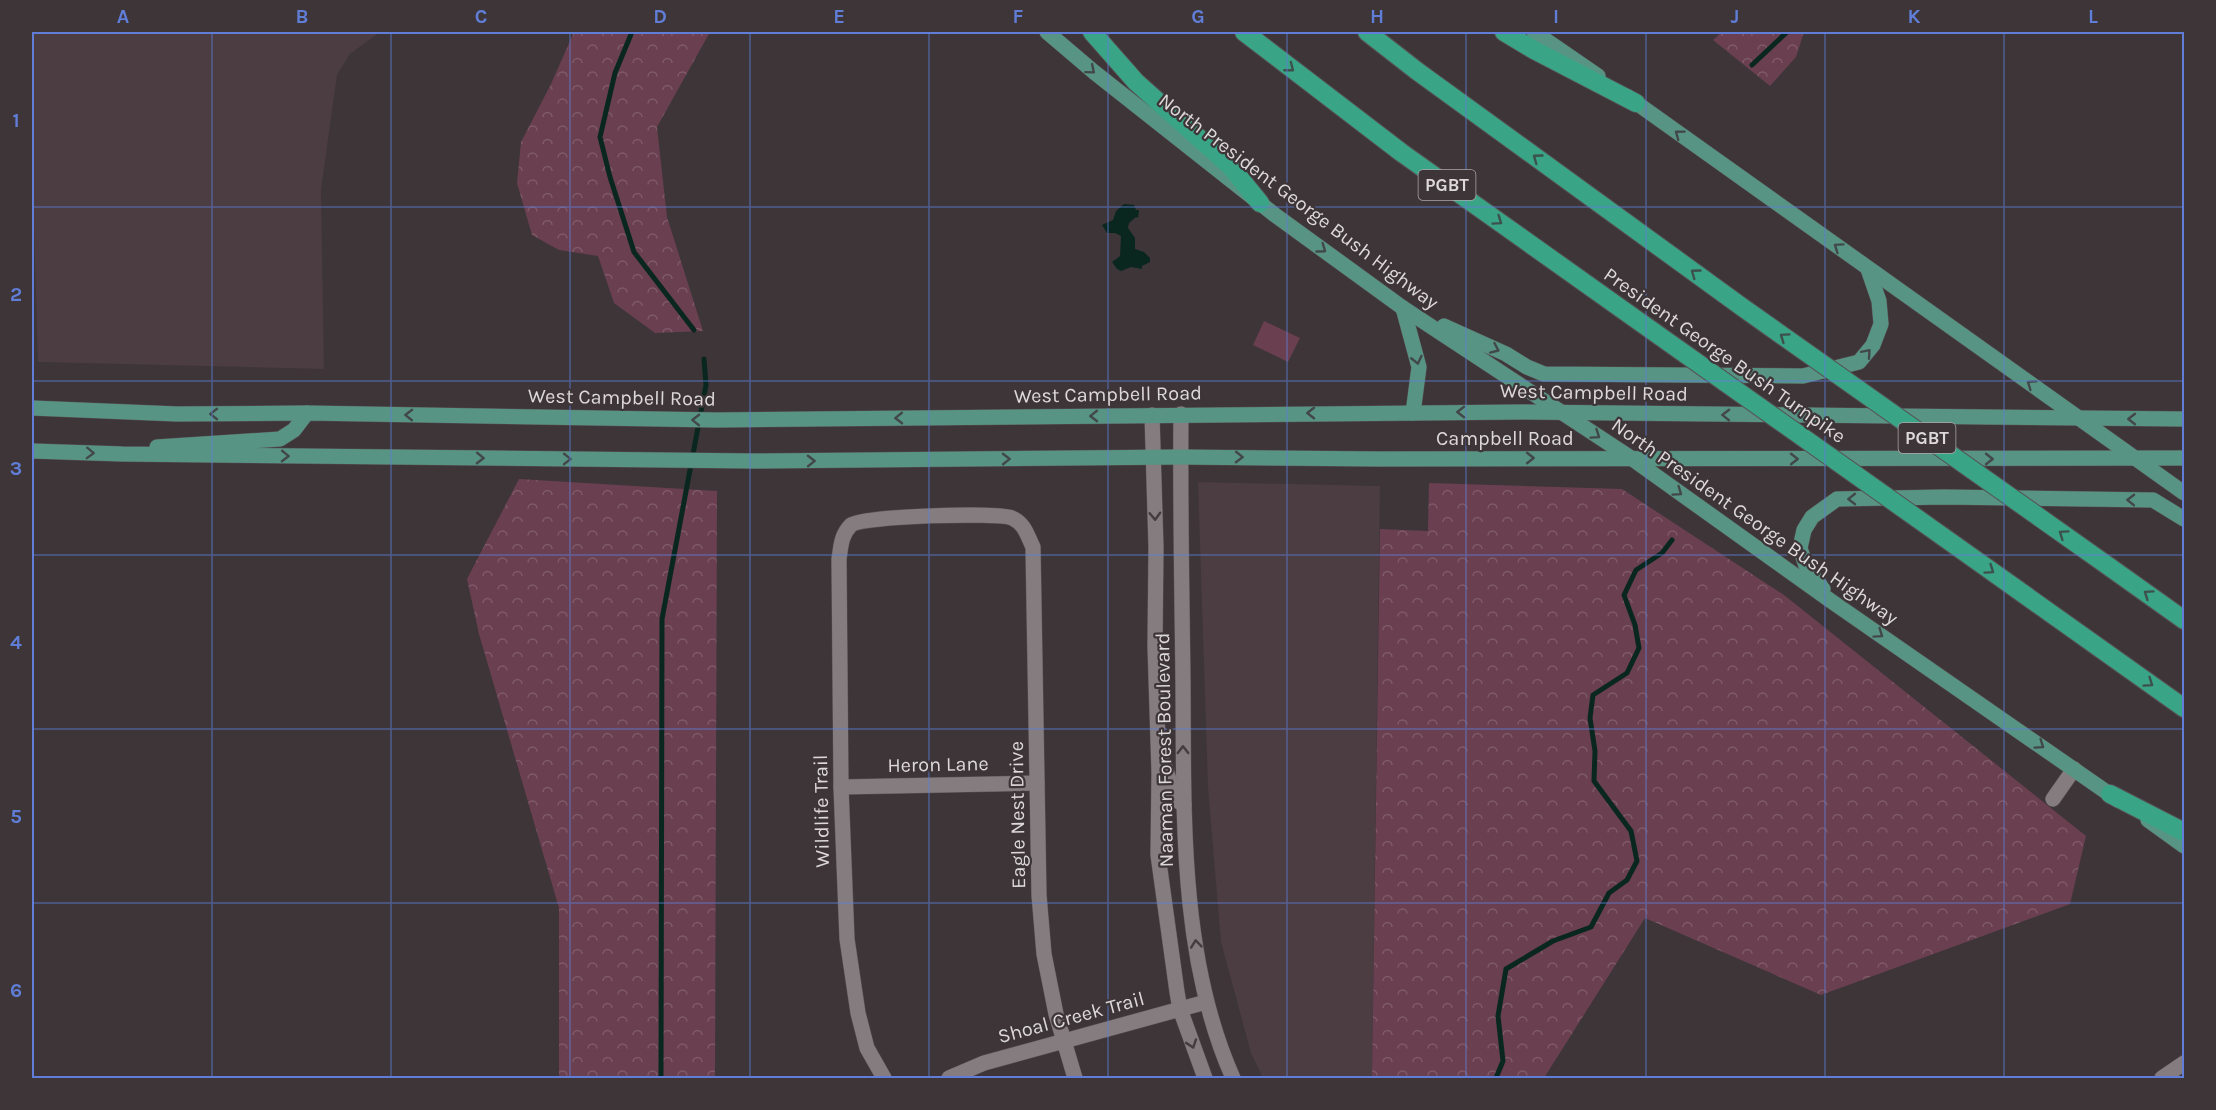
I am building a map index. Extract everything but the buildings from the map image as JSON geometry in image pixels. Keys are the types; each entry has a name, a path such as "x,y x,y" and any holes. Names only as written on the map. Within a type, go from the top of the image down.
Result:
{"highway":[{"path":"1092,32 1136,82 1230,165 1260,203"},
{"name":"President George Bush Turnpike","path":"1244,32 1411,159 2184,708"},
{"name":"PGBT","path":"1367,32 1417,71 1742,307 2184,620"},
{"path":"1504,32 1534,50 1636,102"},
{"path":"2110,794 2184,832"}],"main road":[{"name":"North President George Bush Highway","path":"1047,32 1260,203 1403,308 1631,458 1831,601 2184,846"},
{"path":"1534,32 1636,102 2184,493"},
{"path":"1403,308 1506,354 1544,374 1803,376 1859,362 1873,345 1881,324 1879,301 1868,269"},
{"path":"1403,308 1419,368 1413,412"},
{"name":"West Campbell Road","path":"32,408 168,414 307,413 754,420 1413,412 2184,418"},
{"path":"122,454 165,445 280,439 294,430 307,413"},
{"path":"32,451 753,461 1181,457"},
{"name":"Campbell Road","path":"1181,457 1631,458"},
{"path":"1631,458 2184,458"},
{"path":"1831,601 1806,566 1800,548 1804,530 1812,517 1837,499 1944,497 2153,501 2184,519"}],"street":[{"name":"Naaman Forest Boulevard","path":"1181,414 1184,805 1197,954 1206,1002 1233,1078"},
{"name":"Naaman Forest Boulevard","path":"1152,415 1156,547 1158,855 1180,1009 1205,1078"},
{"name":"Eagle Nest Drive","path":"842,536 853,524 871,519 1009,517 1023,525 1033,547 1039,896 1044,954 1064,1042 1075,1078"},
{"name":"Wildlife Trail","path":"842,536 839,559 841,787 847,939 858,1013 867,1048 884,1078"},
{"path":"1158,741 1173,793 1176,800 1184,805"},
{"path":"2053,799 2074,769"},
{"name":"Heron Lane","path":"841,787 1037,783"},
{"name":"Shoal Creek Trail","path":"949,1078 984,1063 1206,1002"},
{"path":"2162,1078 2184,1063"}],"shaded area":[{"path":"32,32 380,32 350,54 337,75 321,190 324,369 38,362 32,163"},
{"path":"1124,204 1134,205 1136,210 1139,210 1138,218 1136,217 1129,223 1128,228 1135,238 1135,249 1144,252 1150,258 1150,262 1142,266 1142,269 1131,267 1121,271 1112,262 1120,256 1121,236 1107,233 1102,225 1113,220 1116,211"},
{"path":"1198,482 1380,486 1372,1078 1263,1078 1251,1053 1221,942 1208,788"}],"green space":[{"path":"574,32 710,32 657,127 667,217 703,331 655,333 614,303 598,256 559,250 532,235 517,183 521,142 551,84"},
{"path":"1722,32 1804,32 1796,57 1770,86 1713,40"},
{"path":"1264,321 1300,338 1288,362 1253,345"},
{"path":"519,479 717,491 715,1078 559,1078 559,908 479,634 467,579"},
{"path":"1429,483 1622,489 1784,595 2086,836 2070,904 1821,995 1645,918 1544,1078 1372,1078 1380,529 1428,531"}],"waterway":[{"path":"632,32 615,73 600,137 634,252 694,330"},
{"path":"1752,65 1787,32"},
{"path":"661,1078 662,619 706,385 704,359"},
{"path":"1496,1078 1503,1061 1498,1016 1506,969 1553,941 1591,927 1609,893 1627,880 1637,861 1631,831 1594,781 1595,751 1590,718 1593,695 1627,673 1639,648 1635,625 1624,595 1636,570 1662,553 1672,540"}]}
